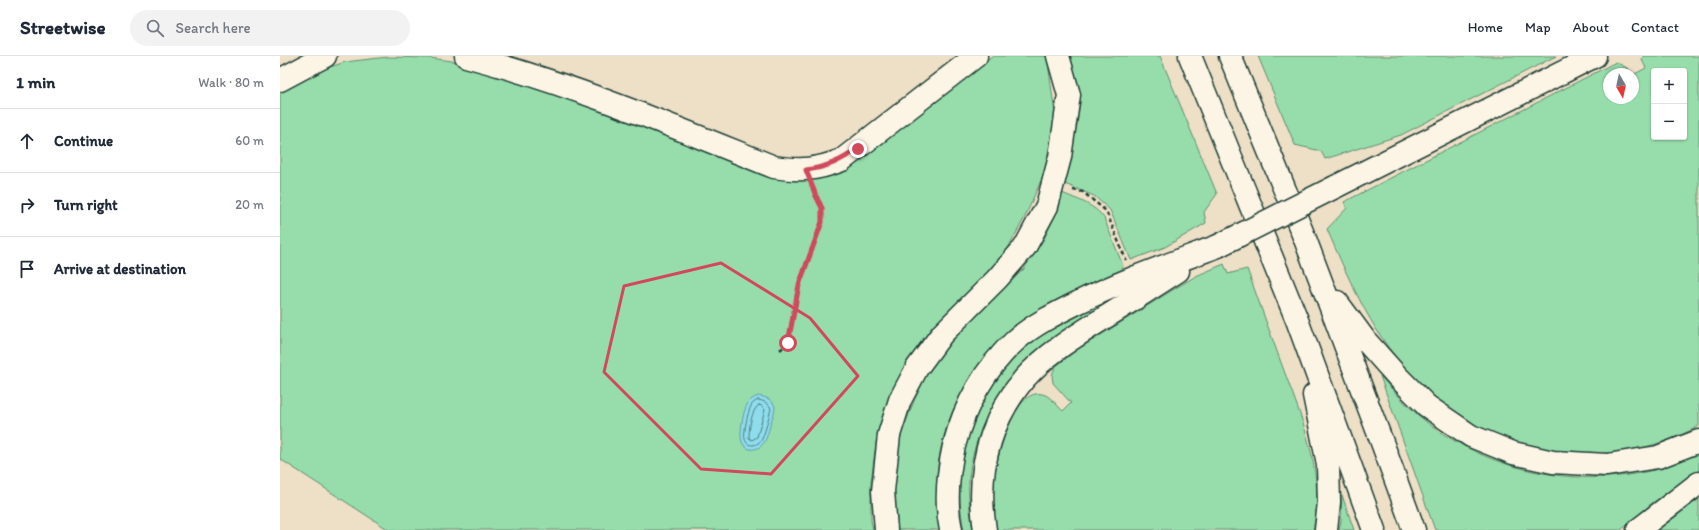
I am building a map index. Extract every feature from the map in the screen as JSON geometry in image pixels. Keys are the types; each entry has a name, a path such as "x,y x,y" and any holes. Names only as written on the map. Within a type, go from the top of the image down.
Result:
{"main road":[{"path":"280,80 325,56"},
{"path":"466,56 543,78 607,101 774,167 792,170 806,170 824,167 842,160 976,56"},
{"path":"886,530 883,491 890,435 900,400 917,368 942,334 997,279 1025,247 1047,206 1060,157 1069,95 1058,56"},
{"path":"1190,56 1297,320 1374,530"},
{"path":"1230,56 1322,283 1414,530"},
{"path":"985,530 981,509 981,479 988,441 1004,407 1025,379 1053,352 1086,329 1218,246 1595,56"},
{"path":"951,530 948,493 951,462 958,432 971,399 993,365 1017,340 1052,316 1109,287 1218,246"},
{"path":"1322,283 1365,340 1397,376 1427,406 1471,436 1513,453 1553,462 1607,464 1658,457 1699,441"},
{"path":"1297,320 1328,464 1329,502 1326,530"},
{"path":"1638,530 1699,483"}],"path":[{"path":"780,350 788,343 799,285 822,222 822,208 806,170"},
{"path":"1053,184 1083,192 1106,211 1128,265"}],"highlighted area":[{"path":"721,263 810,318 858,376 771,474 701,469 604,372 624,286"}],"green space":[{"path":"992,56 1047,56 1055,114 1045,171 1025,217 1008,248 976,285 938,324 908,360 889,397 877,435 871,482 871,520 873,530 389,530 280,459 280,90 313,73 345,62 388,57 430,58 459,62 612,109 769,173 838,170 867,155"},
{"path":"1068,56 1160,56 1217,194 1204,212 1206,223 1165,247 1131,260 1110,210 1094,196 1065,184 1078,118 1073,78"},
{"path":"1258,56 1556,56 1401,135 1325,159 1321,151 1295,145"},
{"path":"1643,56 1699,56 1699,426 1664,442 1627,451 1589,454 1551,450 1514,442 1479,427 1446,407 1417,382 1402,365 1388,348 1365,310 1327,229 1347,208 1344,202 1603,69 1603,104 1639,104 1639,72 1646,68 1642,60"},
{"path":"1616,62 1627,68 1604,68"},
{"path":"1062,193 1091,206 1104,218 1123,266 1122,269 1124,274 1061,300 1037,312 1019,323 998,343 970,379 950,419 943,440 937,483 937,506 940,530 895,530 892,475 900,437 914,401 929,370 948,340 1023,270 1044,239 1057,211"},
{"path":"1224,264 1228,274 1247,269 1298,407 1310,448 1314,468 1316,509 1313,530 997,530 992,497 995,470 1005,434 1021,404 1031,395 1042,394 1051,398 1063,411 1071,403 1053,383 1052,375 1055,367 1077,350 1171,291 1196,276"},
{"path":"1103,301 1110,302 1100,310 1063,330 1031,355 1018,369 994,403 977,441 972,460 969,479 969,492 973,530 964,530 960,502 961,474 965,447 974,421 986,396 1001,373 1041,334 1063,320"},
{"path":"1380,376 1418,415 1443,434 1470,449 1499,461 1529,470 1560,476 1623,476 1654,470 1699,453 1699,470 1651,504 1621,530 1435,530"},
{"path":"1342,495 1354,530 1339,530 1341,521"},
{"path":"1699,499 1699,530 1658,530"}],"water":[{"path":"758,396 771,400 775,409 764,443 758,448 751,449 745,447 743,444 741,436 742,424 744,412 748,403"}],"route":[{"path":"788,343 799,285 822,222 822,208 806,170 824,167 842,160 858,149"}]}
